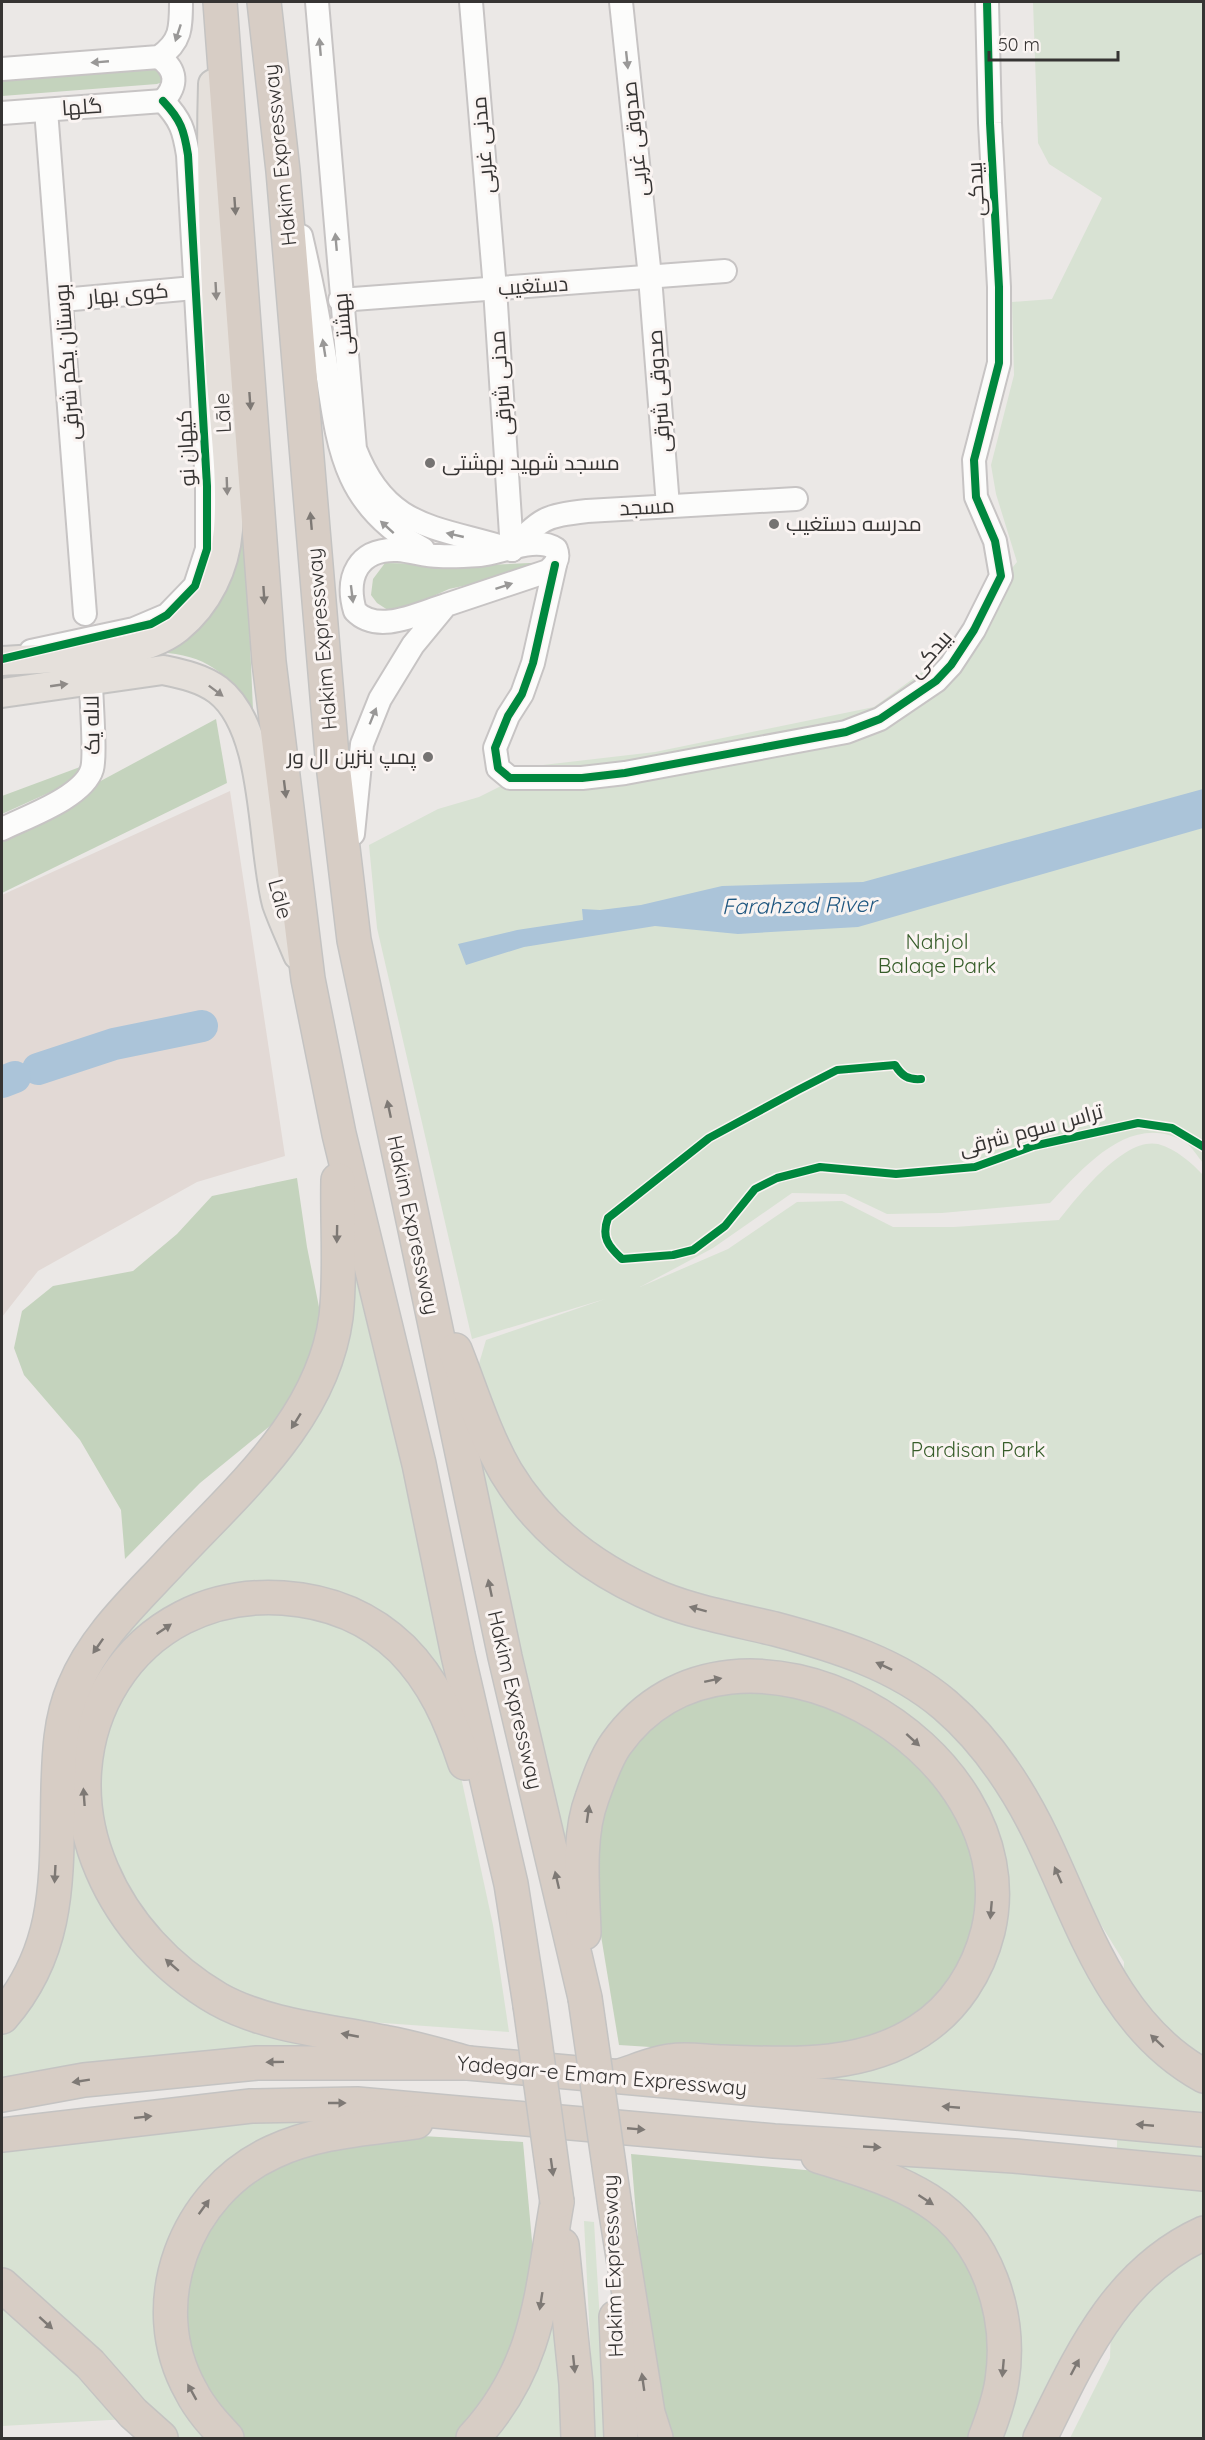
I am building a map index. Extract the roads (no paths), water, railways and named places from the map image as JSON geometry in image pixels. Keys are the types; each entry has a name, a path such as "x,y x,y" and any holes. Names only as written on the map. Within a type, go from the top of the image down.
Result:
{"highway":[{"name":"Hakim Expressway","path":"220,2 269,662 308,979 339,1134 419,1464 458,1655 511,1884 557,2202 576,2384 578,2439"},
{"name":"Hakim Expressway","path":"264,2 283,171 332,756 354,940 420,1263 505,1657 585,1998 615,2207 621,2439"},
{"path":"2,2017 35,1966 50,1925 56,1865 62,1725 74,1686 95,1650 118,1619 270,1455 292,1428 309,1401 320,1374 336,1318 339,1134"},
{"path":"420,1263 489,1437 506,1471 525,1499 552,1529 576,1551 606,1572 665,1600 837,1647 918,1683 946,1706 976,1734 1004,1770 1026,1807 1101,1968 1117,1994 1158,2042 1203,2076"},
{"path":"468,2063 392,2043 274,2020 220,2000 198,1986 148,1942 109,1886 88,1831 83,1766 89,1733 102,1701 121,1669 146,1642 188,1616 216,1605 245,1599 273,1597 314,1600 350,1613 372,1625 401,1648 424,1675 440,1700 455,1731 475,1801 511,1884"},
{"path":"585,1998 582,1856 590,1800 615,1745 637,1720 661,1701 686,1688 726,1678 759,1676 811,1684 841,1695 890,1720 916,1742 963,1795 980,1828 990,1864 993,1890 985,1944 976,1967 959,1994 944,2012 920,2031 872,2054 851,2058 795,2064 671,2061 620,2076"},
{"name":"Yadegar-e Emam Expressway","path":"2,2095 84,2080 257,2063 468,2063 1203,2130"},
{"path":"2,2135 195,2111 300,2104 357,2104 774,2141 1014,2156 1203,2174"},
{"path":"227,2439 207,2416 190,2390 178,2359 172,2329 172,2294 176,2268 186,2238 202,2208 225,2182 244,2168 296,2142 350,2130 471,2114"},
{"path":"774,2141 902,2185 947,2215 973,2244 1000,2305 1004,2332 1002,2383 985,2439"},
{"path":"473,2439 508,2393 528,2352 540,2310 557,2202"},
{"path":"615,2207 648,2413 656,2439"},
{"path":"1040,2439 1081,2354 1108,2311 1149,2269 1203,2233"},
{"path":"2,2285 90,2364 133,2413 161,2439"}],"main road":[{"name":"Lāle","path":"2,660 125,650 154,642 177,629 200,608 217,579 228,531 215,284 212,111 216,2"},
{"name":"Lāle","path":"2,693 163,670 201,681 219,691 244,724 251,745 277,903 308,979"}],"street":[{"path":"163,102 172,91 175,78 170,65 159,57 172,48 181,28 181,2"},
{"name":"بهشتی","path":"317,2 353,440 364,472 386,501 419,523 435,530 512,550"},
{"name":"مدنی غربی","path":"471,2 495,289"},
{"name":"صدوقی غربی","path":"621,2 650,277"},
{"name":"بیدکی","path":"555,565 533,663 522,694 508,716 495,748 501,772 510,778 582,778 625,773 846,732 880,719 936,681 951,665 974,630 1001,576 995,541 976,497 975,460 999,363 999,287 987,2"},
{"name":"گلها","path":"2,69 159,57"},
{"name":"گلها","path":"2,113 163,102"},
{"name":"کیهان نو","path":"2,660 151,624 167,615 195,586 207,549 188,155 184,133 177,116 163,102"},
{"name":"بوستان یکم شرقی","path":"46,110 85,614"},
{"path":"283,171 317,308 341,455 353,483 369,509 385,526 437,556"},
{"name":"دستغیب","path":"340,300 725,272"},
{"name":"صدوقی شرقی","path":"650,277 668,506"},
{"name":"کوی بهار","path":"62,300 194,288"},
{"name":"مدنی شرقی","path":"495,289 512,550"},
{"name":"مسجد","path":"512,550 544,518 554,515 796,499"},
{"path":"540,543 552,546 558,556 555,565 538,574 446,605 379,622 361,616 352,600 351,578 355,568 374,555 397,550 437,556 482,555 512,550 540,543"},
{"path":"354,940 352,845 355,795 362,744 380,699 413,645 446,605"},
{"name":"لاله یک","path":"2,829 64,798 82,786 92,769 91,681"}],"water":[{"path":"1203,789 1203,828 858,927 738,934 655,926 524,947 466,965 458,944 517,930 583,920 582,909 600,910 641,905 722,886 863,882"}],"waterway":[{"name":"Farahzad River","path":"38,1069 114,1044 202,1026"},
{"name":"Farahzad River","path":"2,1082 15,1077"}],"place":[{"name":"مسجد شهید بهشتی","path":"430,463"},
{"name":"مدرسه دستغیب","path":"774,524"},
{"name":"پمپ بنزین ال ور","path":"428,757"}],"park label":[{"name":"Nahjol Balaqe Park","path":"937,954"},
{"name":"Pardisan Park","path":"978,1450"}]}
